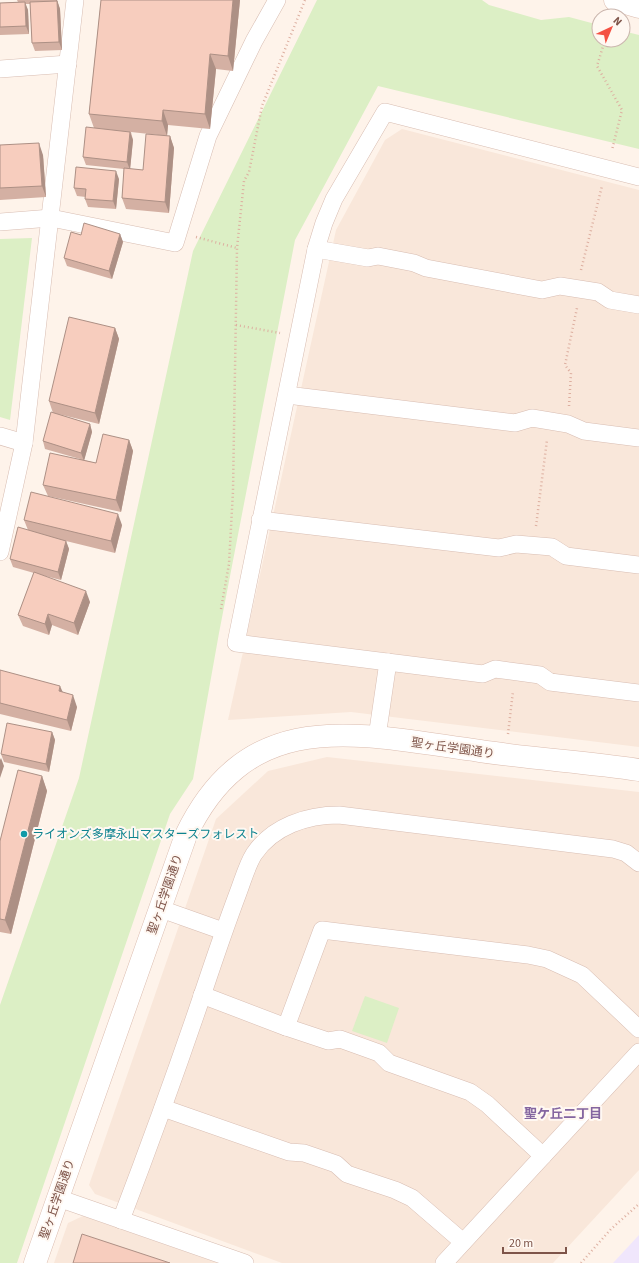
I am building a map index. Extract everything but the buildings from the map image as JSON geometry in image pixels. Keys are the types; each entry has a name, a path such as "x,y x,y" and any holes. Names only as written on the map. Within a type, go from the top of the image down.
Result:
{"street":[{"path":"0,552 24,443 75,0"},
{"path":"0,222 51,218 175,242 208,136 254,41 277,0"},
{"path":"615,0 639,6"},
{"path":"0,69 68,64"},
{"path":"639,177 385,112 334,199 324,223 316,249 236,644 483,674 495,669 540,675 550,682 639,693"},
{"path":"316,249 368,258 378,256 407,261 426,268 542,290 560,286 576,288 598,292 610,300 639,305"},
{"path":"287,395 515,423 532,418 568,424 584,432 639,438"},
{"path":"0,436 24,443"},
{"path":"260,520 500,548 516,544 552,548 566,556 639,565"},
{"path":"377,737 388,662"},
{"name":"聖ヶ丘学園通り","path":"36,1263 186,834 195,816 217,785 230,773 258,754 289,740 330,734 377,737 506,755 639,770"},
{"path":"121,1220 163,1108 223,931 254,854 277,832 292,824 317,816 339,815 613,849 626,853 639,863"},
{"path":"160,909 223,931"},
{"path":"286,1028 322,930 528,955 547,959 582,975 639,1029"},
{"path":"202,995 286,1028 328,1041 340,1039 379,1053 389,1064 470,1092 487,1104 543,1156"},
{"path":"444,1263 639,1052"},
{"path":"163,1108 289,1152 304,1153 336,1164 347,1174 395,1190 412,1198 462,1242"},
{"path":"58,1198 245,1263"}],"path":[{"path":"220,616 229,564 233,491 237,248 244,181 250,172 262,106 305,0"},
{"path":"576,288 622,110 597,66 603,48"},
{"path":"178,232 237,248"},
{"path":"568,424 571,373 565,365 577,307"},
{"path":"236,325 299,337"},
{"path":"534,546 547,439"},
{"path":"507,741 513,690"},
{"path":"581,1263 611,1229 639,1204"}],"shaded area":[{"path":"402,129 639,190 639,747 351,712 228,720 336,230 385,140"},
{"path":"327,757 639,792 639,1170 553,1263 282,1263 95,1194 89,1185 216,819 268,771"},
{"path":"83,1216 218,1263 54,1263 68,1223"},
{"path":"639,1235 639,1263 613,1263"}],"green space":[{"path":"317,0 482,0 489,5 541,20 569,17 591,23 591,48 631,48 631,33 639,35 639,149 378,86 295,240 219,633 193,779 170,814 17,1263 0,1263 0,1005 79,778 193,251"},
{"path":"32,238 10,420 0,417 0,239"},
{"path":"365,996 399,1008 387,1043 352,1031"}],"place":[{"name":"ライオンズ多摩永山マスターズフォレスト","path":"24,834"}],"district":[{"name":"聖ケ丘二丁目","path":"563,1113"}]}
